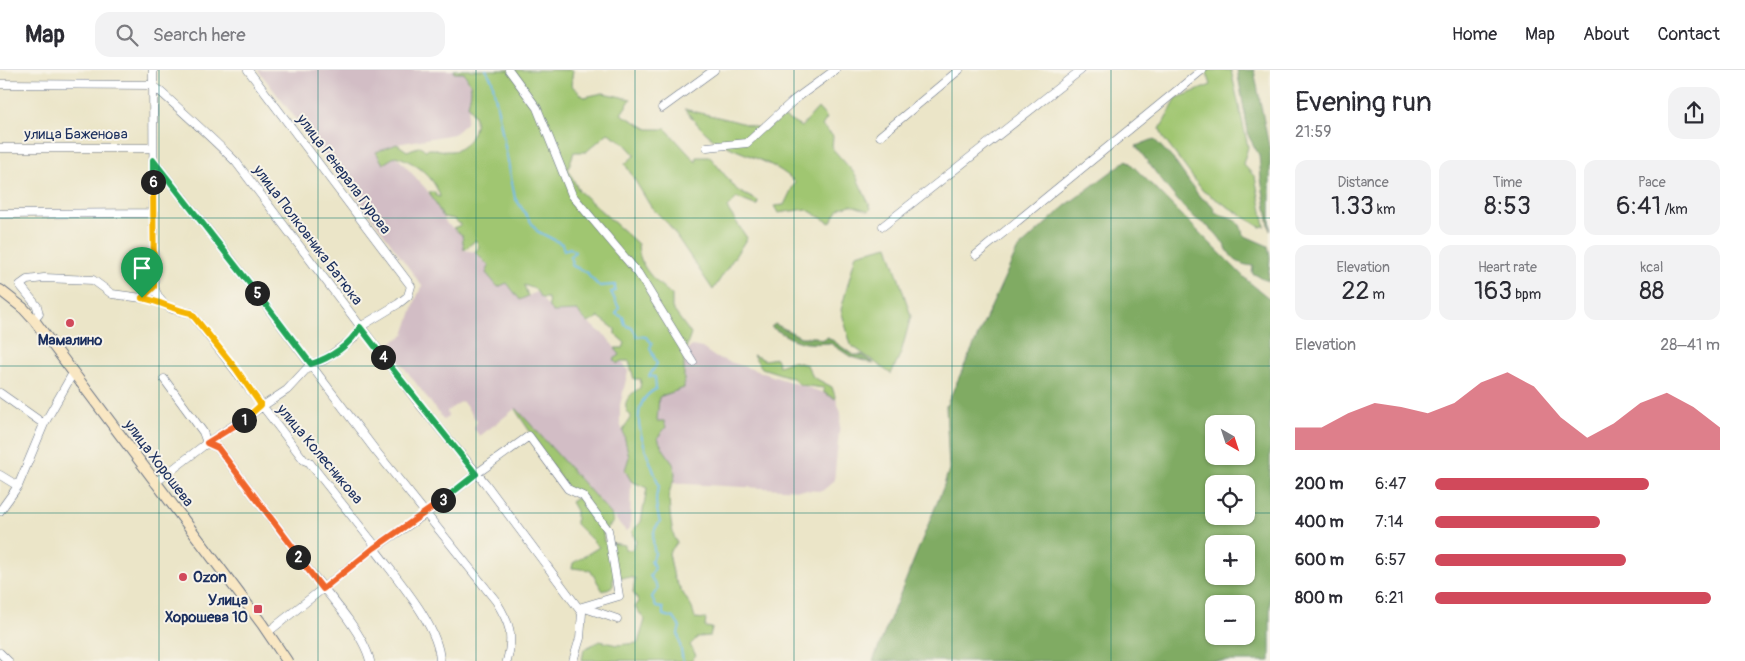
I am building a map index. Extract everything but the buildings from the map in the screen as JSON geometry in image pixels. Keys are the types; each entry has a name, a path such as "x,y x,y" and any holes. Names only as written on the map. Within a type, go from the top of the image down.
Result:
{"main road":[{"name":"улица Хорошева","path":"0,290 23,308 34,320 268,632 287,661"}],"street":[{"path":"153,70 152,213 154,287 160,301"},
{"name":"улица Генерала Гурова","path":"248,70 411,286 408,296 360,327"},
{"path":"510,70 537,108 572,195 638,273 693,362"},
{"path":"662,108 714,70"},
{"path":"707,147 747,143 774,121 794,100 835,70"},
{"path":"880,136 959,70"},
{"path":"883,226 1080,70"},
{"path":"976,255 1203,71"},
{"path":"0,84 153,85"},
{"name":"улица Полковника Батюка","path":"153,85 194,121 199,129 207,132 236,162 360,327 485,483 582,610"},
{"name":"улица Баженова","path":"0,148 153,148"},
{"path":"153,160 505,616 512,636 507,661"},
{"path":"0,214 152,213"},
{"name":"улица Колесникова","path":"34,320 39,314 37,306 20,285 27,280 44,278 93,280 112,294 160,301 174,310 191,313 236,369 261,405 304,460 310,462 374,544 374,548 431,627 440,653 440,661"},
{"path":"142,298 154,287"},
{"path":"155,483 207,443 240,423 261,405 287,390 311,364 324,360 353,339 360,327"},
{"path":"0,511 18,486 44,424 73,373"},
{"path":"164,379 204,432 207,443"},
{"path":"0,393 44,424"},
{"path":"268,632 374,548 427,513 476,474 529,436 568,489 582,496 608,530 619,596 582,610"},
{"path":"207,443 218,448 357,632 368,652 370,661"},
{"path":"0,475 18,486"},
{"path":"582,610 617,619"},
{"path":"573,661 580,638 582,610"},
{"path":"0,653 8,661"}],"shaded area":[{"path":"258,70 464,70 472,89 466,123 454,134 397,144 376,152 383,164 396,156 427,190 447,224 462,235 464,250 475,252 513,289 520,300 536,292 553,312 577,311 584,320 606,336 620,355 614,359 621,361 628,371 620,405 620,423 629,448 629,457 625,470 631,481 630,528 626,531 516,408 480,436 474,429 477,421 462,401 447,411 448,417 444,420 387,345 404,335 422,286 339,172"},
{"path":"692,346 702,348 715,357 824,393 836,399 841,413 834,481 822,491 667,483 658,437 658,397 684,388 684,353"}],"green space":[{"path":"454,70 573,70 571,85 584,97 603,93 631,99 621,114 648,129 666,129 696,162 697,157 710,157 738,191 758,201 757,206 737,198 727,208 747,238 713,290 669,225 651,207 625,164 635,155 623,142 608,133 586,152 574,152 568,169 579,191 638,244 644,267 672,295 672,308 691,334 684,354 684,388 659,397 657,421 664,421 666,427 658,437 675,469 669,502 670,518 677,543 669,553 674,578 692,608 695,618 706,619 705,627 712,628 710,636 698,637 690,645 696,655 691,661 582,660 584,649 600,641 617,645 638,643 645,620 635,607 639,602 633,592 635,578 613,577 613,586 603,591 590,570 572,568 573,563 599,547 576,524 576,511 571,502 580,496 568,489 533,441 531,433 516,411 516,408 611,514 613,522 603,533 604,542 625,545 625,549 632,550 636,541 632,531 641,522 647,488 631,481 625,470 629,457 623,431 631,416 626,408 626,404 629,397 640,388 641,379 634,379 629,361 621,361 617,364 614,359 620,355 615,348 623,348 625,343 615,334 615,329 599,317 588,323 577,311 553,312 549,308 548,298 541,298 535,289 524,285 528,296 520,300 507,283 498,287 486,273 489,266 475,252 479,247 476,240 464,250 462,235 453,228 461,225 454,219 443,217 429,192 435,192 436,196 440,197 429,177 417,166 396,156 383,164 376,152 397,144 407,151 421,146 425,150 452,151 462,147 470,140 475,124 468,105 471,88 464,73 454,73"},
{"path":"1206,70 1231,70 1248,147 1243,164 1255,177 1265,226 1260,227 1203,191 1164,139 1160,129 1177,98 1211,85"},
{"path":"1237,70 1254,70 1270,152 1270,231 1259,155 1249,137"},
{"path":"818,108 827,118 822,126 833,136 832,148 855,174 871,208 869,211 851,205 840,208 830,223 806,209 778,213 774,206 784,205 795,182 766,162 711,137 684,109 763,130 784,117 801,127"},
{"path":"1154,139 1173,159 1199,196 1212,205 1215,212 1236,221 1243,235 1268,246 1270,258 1268,281 1252,273 1253,266 1245,265 1234,259 1214,232 1189,213 1168,189 1136,146"},
{"path":"1127,160 1249,282 1270,299 1270,661 873,661 949,469 946,406 1017,250 1065,206"},
{"path":"888,246 911,316 901,353 891,374 851,345 841,310 856,254"},
{"path":"775,324 801,337 816,337 821,340 828,337 853,355 863,355 874,364 851,357 830,343 805,343 793,339 771,327"},
{"path":"753,355 765,360 776,358 779,366 792,361 807,365 813,377 832,387 836,399 824,393 824,388 800,385 793,378 762,368"}],"waterway":[{"path":"486,70 492,80 515,198 537,231 562,244 564,250 570,248 575,252 570,256 573,262 571,265 588,273 599,286 615,285 615,291 611,292 619,308 616,314 623,317 625,325 632,328 637,336 646,337 652,343 650,348 657,364 649,376 655,377 656,389 645,398 640,408 639,421 645,449 659,487 656,499 660,522 654,532 655,554 651,561 655,568 650,576 658,588 652,597 656,607 663,608 663,615 674,618 680,627 678,633 683,661"}],"place":[{"name":"Мамалино","path":"70,323"},
{"name":"Ozon","path":"183,577"},
{"name":"Улица Хорошева 10","path":"258,609"}],"route":[{"path":"153,160 311,364 324,360 353,339 360,327 476,474 427,513 374,548 323,589 218,448 207,443 240,423 261,405 236,369 191,313 174,310 160,301 142,298 154,287 153,160"}]}
